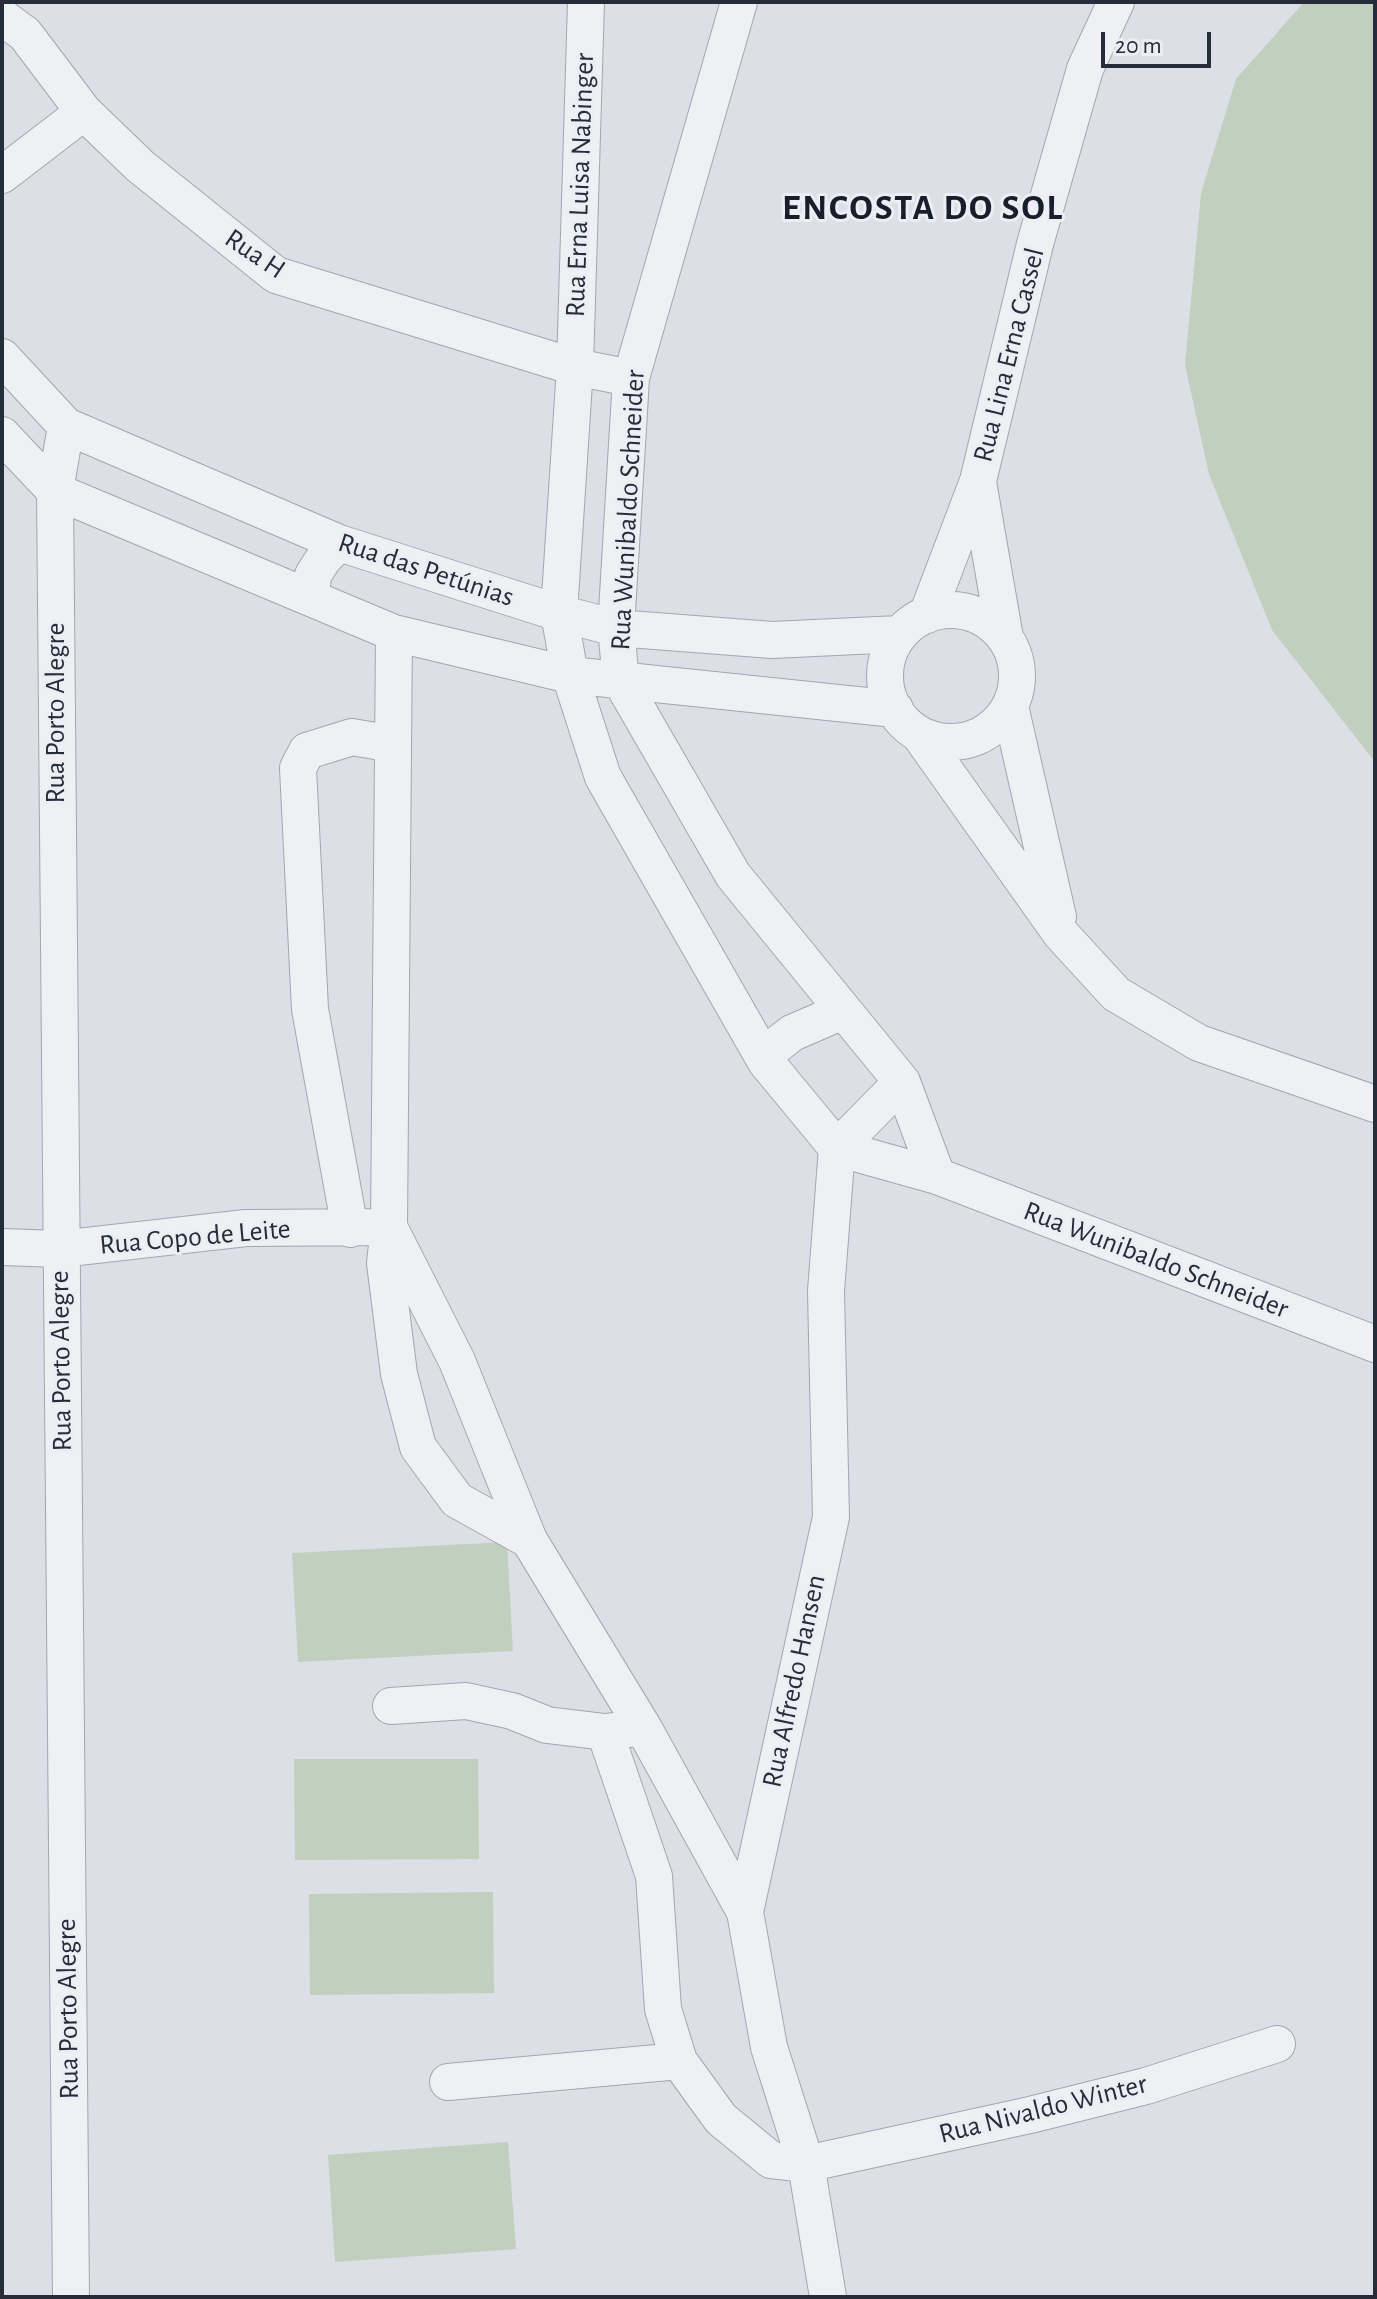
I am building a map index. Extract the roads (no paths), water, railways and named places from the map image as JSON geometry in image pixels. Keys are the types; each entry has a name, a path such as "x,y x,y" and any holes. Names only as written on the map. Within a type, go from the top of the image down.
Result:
{"street":[{"name":"Rua Erna Luisa Nabinger","path":"575,367 586,2"},
{"name":"Rua Wunibaldo Schneider","path":"739,2 631,378 616,628 621,681 733,875 902,1082 937,1176"},
{"name":"Rua Lina Erna Cassel","path":"913,624 978,481 1035,244 1081,83 1116,2"},
{"name":"Rua H","path":"18,18 84,112 140,166 276,275 575,367 631,378"},
{"path":"2,175 84,112"},
{"name":"Rua das Petúnias","path":"2,357 66,426 339,543 559,613 616,628 772,640 913,624"},
{"name":"Rua Wunibaldo Schneider","path":"575,367 559,613 570,675 603,777 766,1062 837,1148 937,1176 1375,1344"},
{"name":"Rua Porto Alegre","path":"66,426 55,491 71,2297"},
{"path":"2,435 55,491 394,633 570,675 907,721 939,741 960,742 980,735 998,723 1010,706 1016,689 1017,671 1005,638 978,481"},
{"path":"311,598 313,575 339,543"},
{"path":"1005,638 989,622 970,613 949,610 913,624 886,668 887,689 1061,934 1116,994 1199,1043 1375,1104"},
{"path":"394,633 389,1227 385,1263 399,1374 418,1447 457,1500 529,1540"},
{"path":"1010,706 1061,934"},
{"path":"350,1229 310,1009 298,768 307,751 352,737 393,744"},
{"path":"766,1062 773,1048 792,1033 843,1011"},
{"path":"837,1148 902,1082"},
{"name":"Rua Alfredo Hansen","path":"828,2297 806,2164 769,2047 745,1912 831,1517 826,1291 837,1148"},
{"path":"389,1227 457,1361 529,1540 643,1727 745,1912"},
{"name":"Rua Copo de Leite","path":"2,1247 60,1249 246,1228 389,1227"},
{"path":"391,1706 466,1701 512,1711 547,1725 605,1732 643,1727"},
{"path":"605,1732 654,1876 663,2009 679,2061 721,2119 771,2160 806,2164"},
{"name":"Rua Nivaldo Winter","path":"806,2164 1146,2086 1277,2044"},
{"path":"448,2082 679,2061"}],"district":[{"name":"ENCOSTA DO SOL","path":"923,208"}]}
